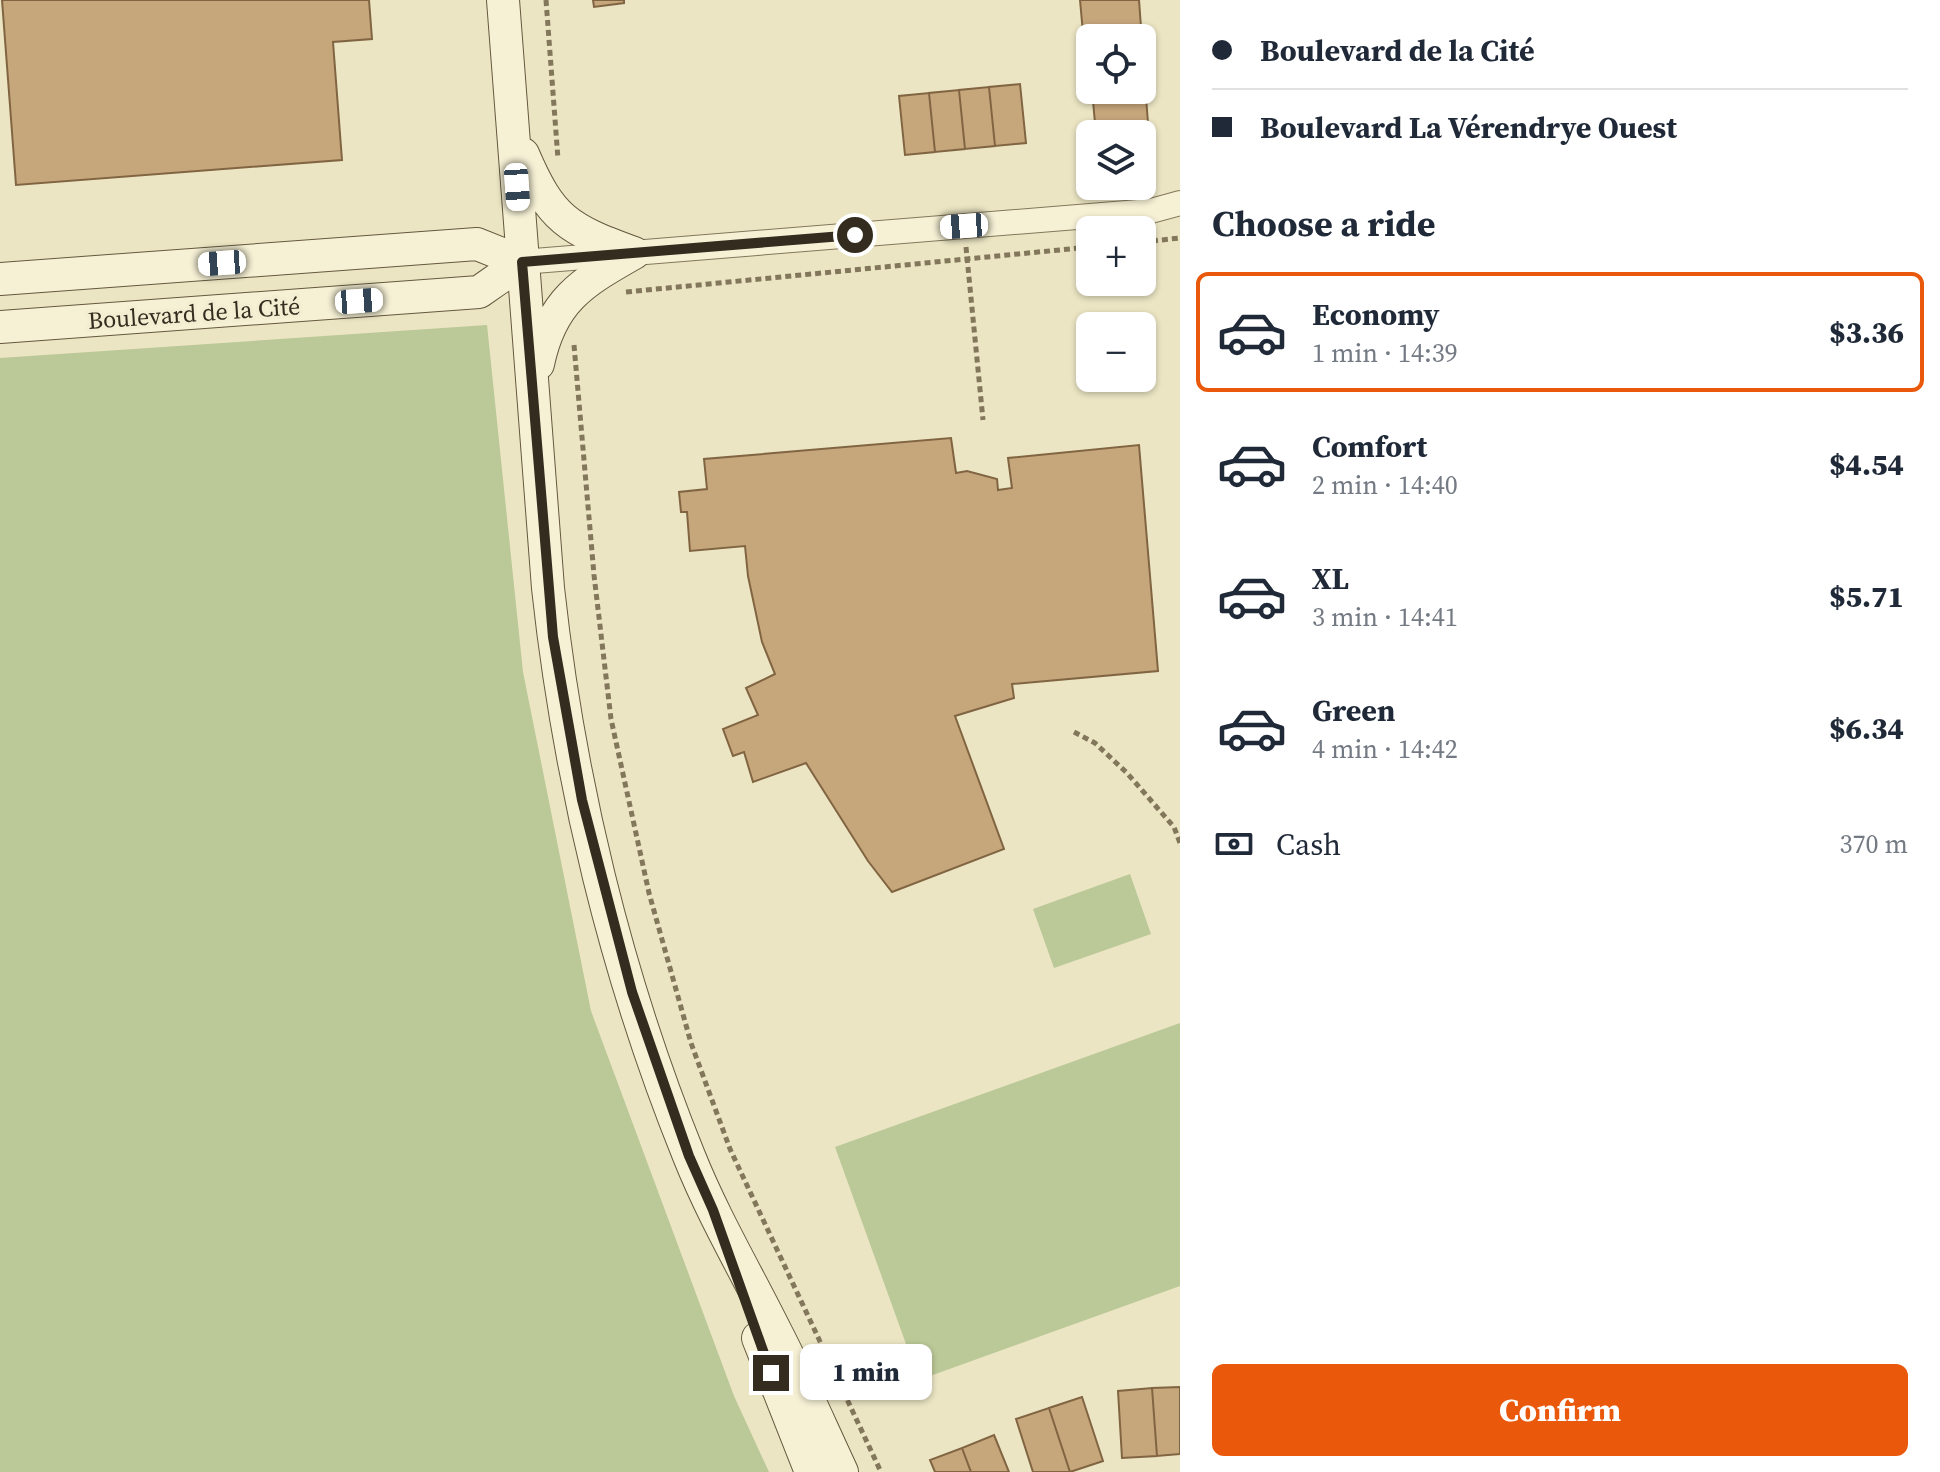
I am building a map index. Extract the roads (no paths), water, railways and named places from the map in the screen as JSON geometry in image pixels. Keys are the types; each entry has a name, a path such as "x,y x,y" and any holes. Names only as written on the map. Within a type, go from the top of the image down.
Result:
{"main road":[{"path":"503,0 556,661 582,800 632,992 689,1156 842,1472"},
{"path":"513,131 534,181 551,209 572,228 587,236 634,253"},
{"name":"Boulevard de la Cité","path":"0,279 477,244 522,262"},
{"path":"532,391 543,341 560,306 588,280 634,253"},
{"name":"Boulevard de la Cité","path":"0,327 479,292 522,262"},
{"path":"713,1210 762,1349 811,1472"}],"street":[{"name":"Boulevard de la Cité","path":"522,262 1151,211 1180,203"}]}
